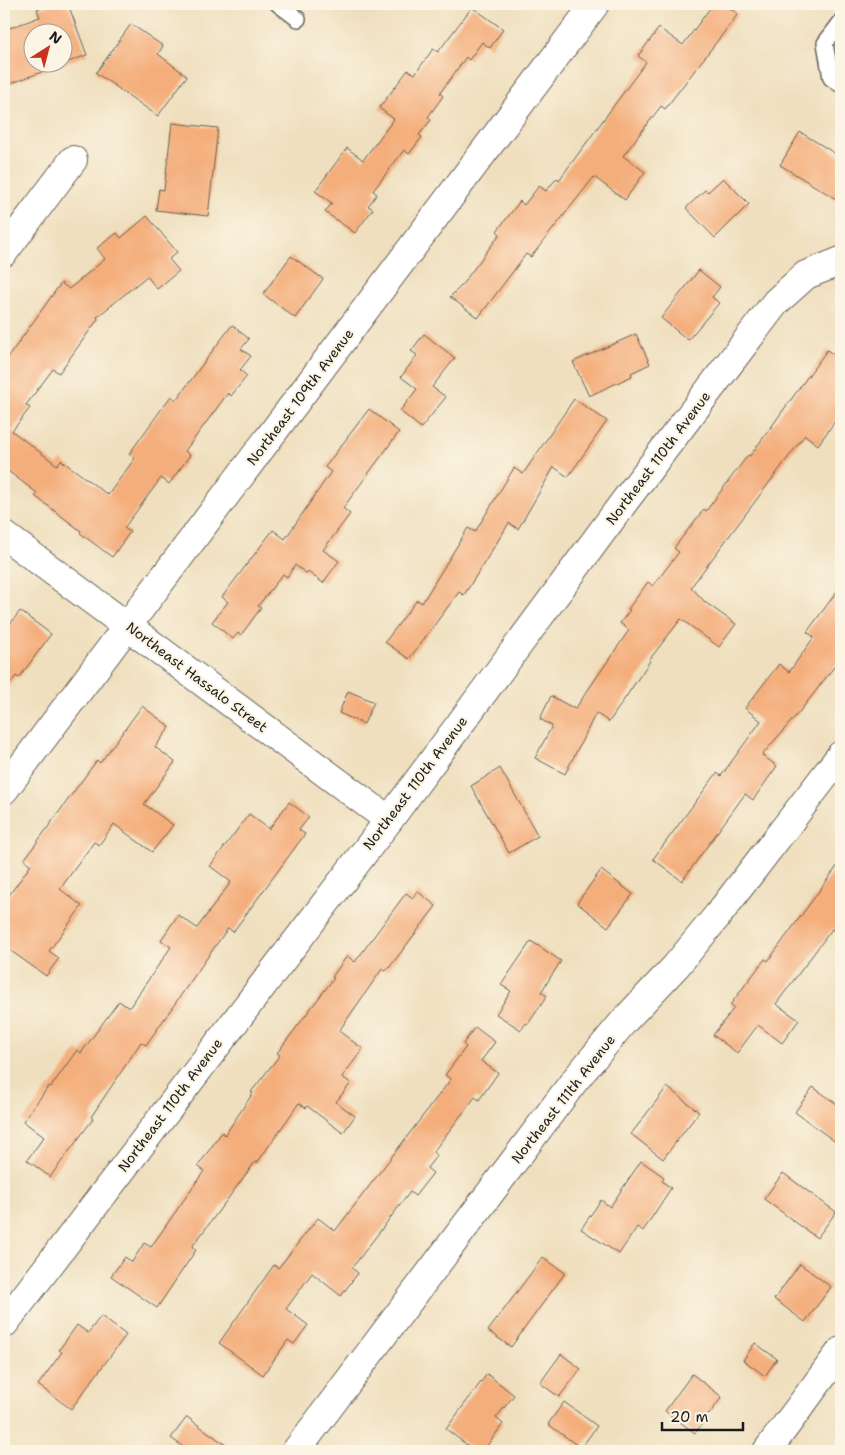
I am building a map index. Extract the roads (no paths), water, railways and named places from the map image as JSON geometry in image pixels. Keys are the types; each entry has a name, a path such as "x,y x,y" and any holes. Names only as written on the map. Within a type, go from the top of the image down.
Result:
{"street":[{"name":"Northeast 109th Avenue","path":"4,790 595,4"},
{"path":"4,252 73,160"},
{"name":"Northeast 110th Avenue","path":"4,1324 389,820 624,502 776,302 806,275 841,261"},
{"name":"Northeast Hassalo Street","path":"4,535 389,820"},
{"name":"Northeast 111th Avenue","path":"296,1451 575,1080 624,1021 676,966 718,915 841,755"},
{"path":"767,1451 841,1351"}],"lane":[{"path":"278,4 298,19"},
{"path":"841,22 825,43 832,78 841,85"}]}
